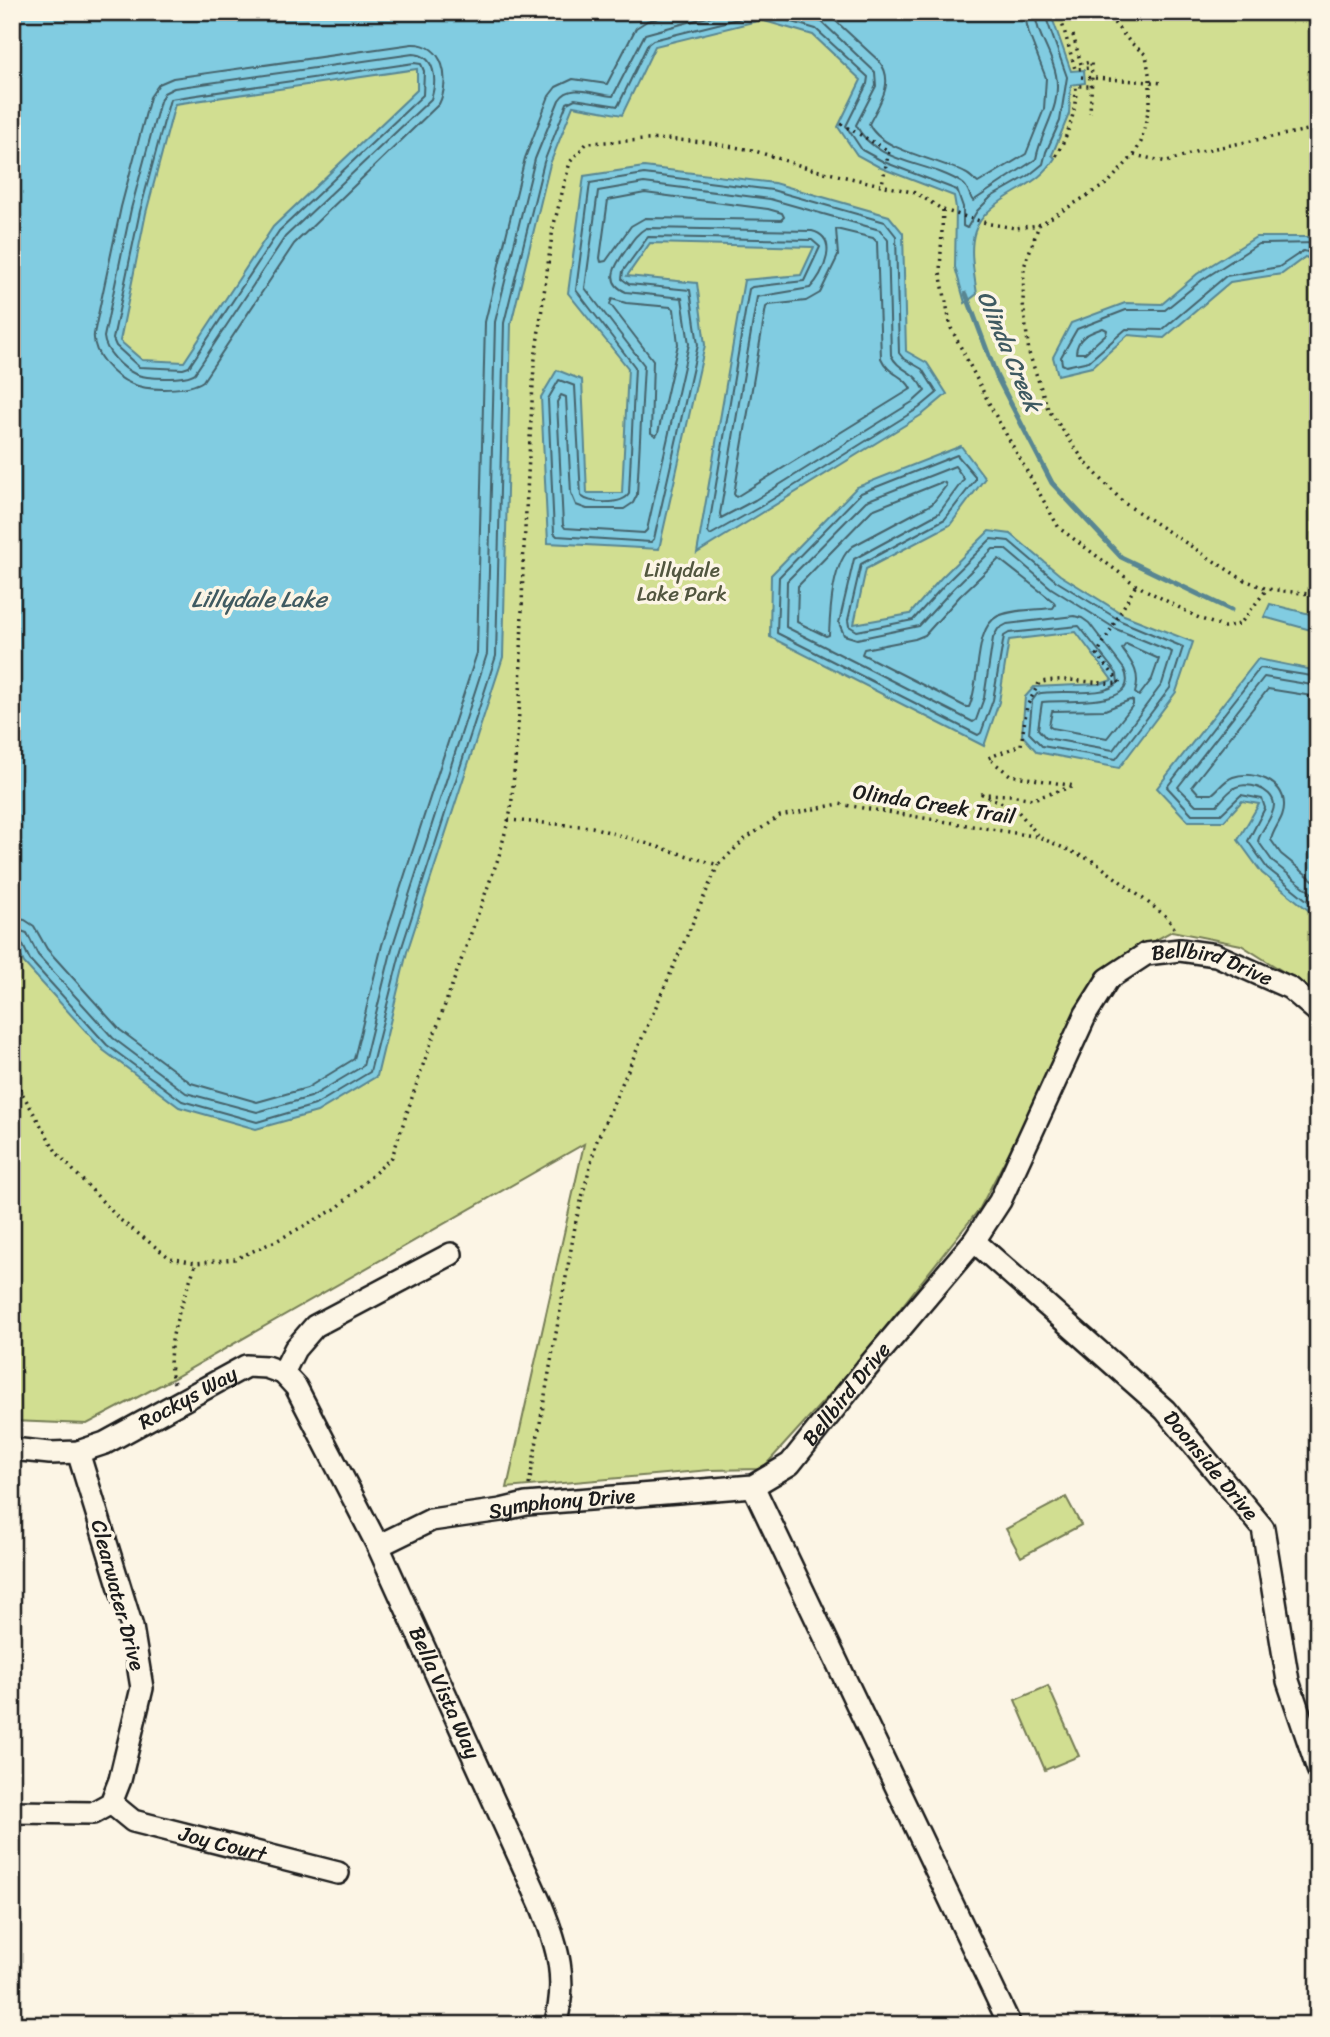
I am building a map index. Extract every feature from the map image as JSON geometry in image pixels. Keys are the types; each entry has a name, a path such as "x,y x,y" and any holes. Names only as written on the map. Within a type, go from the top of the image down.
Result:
{"street":[{"name":"Bellbird Drive","path":"753,1486 790,1464 974,1241 1000,1201 1086,1014 1108,979 1146,954 1180,950 1216,955 1290,988 1318,1013"},
{"name":"Doonside Drive","path":"974,1241 1165,1410 1263,1528 1288,1681 1318,1769"},
{"path":"283,1373 295,1349 315,1326 451,1254"},
{"name":"Rockys Way","path":"12,1448 50,1453 78,1452 105,1443 246,1366 266,1367 283,1373"},
{"name":"Bella Vista Way","path":"283,1373 296,1387 378,1546 555,1939 562,1974 560,2007 555,2025"},
{"name":"Clearwater Drive","path":"78,1452 132,1627 142,1688 120,1780 111,1803"},
{"name":"Symphony Drive","path":"378,1546 431,1520 526,1504 753,1486"},
{"path":"753,1486 1010,2025"},
{"path":"12,1812 93,1813 111,1803"},
{"name":"Joy Court","path":"111,1803 133,1821 338,1873"}],"path":[{"path":"1059,12 1075,69 1091,68"},
{"path":"12,1076 57,1153 119,1219 170,1258 196,1264 236,1259 337,1208 392,1157 499,856 511,810 520,701 523,565 534,366 553,228 570,162 587,143 665,139 704,142 752,150 811,169 916,193 949,213 990,225 1016,228 1039,225 1108,183 1141,142 1150,103 1146,55 1130,42 1105,12"},
{"path":"1073,35 1081,64 1091,62 1090,113"},
{"path":"1070,50 1076,49"},
{"path":"1081,77 1164,83"},
{"path":"1056,156 1072,122 1076,86 1092,86"},
{"path":"841,124 889,151 882,184"},
{"path":"1133,155 1167,162 1195,152 1318,128"},
{"path":"943,210 940,272 951,328 993,411 1059,527 1136,585 1201,619 1224,627 1240,624 1267,589"},
{"path":"1039,225 1024,267 1023,303 1030,354 1048,409 1085,462 1124,503 1242,579 1267,589 1318,595"},
{"path":"1039,837 1016,809 982,794 1033,799 1074,786 1010,775 988,758 1021,745 1027,706 1039,683 1053,678 1100,684 1121,683 1097,654 1136,585"},
{"name":"Olinda Creek Trail","path":"718,865 745,839 780,816 839,804 1039,837 1095,862 1167,917 1178,934"},
{"path":"508,820 592,827 718,865 596,1143 576,1221 526,1504"},
{"path":"182,1401 172,1379 171,1352 177,1317 196,1264"}],"green space":[{"name":"Lillydale Lake Park","path":"12,12 1318,12 1318,997 1306,986 1241,945 1172,931 1105,968 1082,998 1031,1110 980,1208 849,1373 762,1469 710,1470 507,1488 584,1144 172,1379 87,1424 12,1421"},
{"path":"1066,1497 1081,1525 1021,1557 1006,1529"},
{"path":"1048,1686 1079,1756 1045,1770 1015,1700"}],"water":[{"name":"Lillydale Lake","path":"12,12 1050,12 1071,71 1084,70 1085,83 1071,85 1069,114 1052,155 1055,158 1035,180 1002,201 980,221 972,244 977,294 965,303 955,267 954,196 881,168 857,155 838,127 861,80 813,35 761,20 655,46 622,115 573,106 550,164 511,324 503,657 407,952 377,1076 317,1112 256,1129 179,1107 103,1050 24,963 12,937","holes":["417,69 417,90 273,227 184,362 142,360 120,341 146,213 175,104"]},
{"path":"644,167 774,183 889,216 903,233 906,351 927,363 947,394 923,414 697,553 744,280 801,275 814,247 650,243 627,276 697,283 705,345 659,549 548,543 541,397 557,370 582,380 587,493 622,493 628,368 568,293 584,176"},
{"path":"1256,237 1318,237 1318,262 1305,257 1282,274 1230,282 1164,338 1128,335 1092,367 1058,375 1053,357 1071,323 1125,303 1162,304 1197,274"},
{"path":"961,446 985,478 950,525 866,569 854,624 910,614 941,578 989,531 1011,534 1060,575 1124,615 1193,642 1176,692 1119,768 1037,752 1022,735 1025,697 1034,687 1100,684 1112,680 1076,632 1009,640 999,702 984,746 770,637 771,575 857,487"},
{"path":"1270,604 1318,616 1318,632 1264,617"},
{"path":"1258,659 1318,671 1318,918 1262,873 1238,840 1259,804 1242,801 1224,821 1188,821 1157,788"}],"waterway":[{"name":"Olinda Creek","path":"966,294 997,377 1052,483 1121,557 1231,610"}]}
